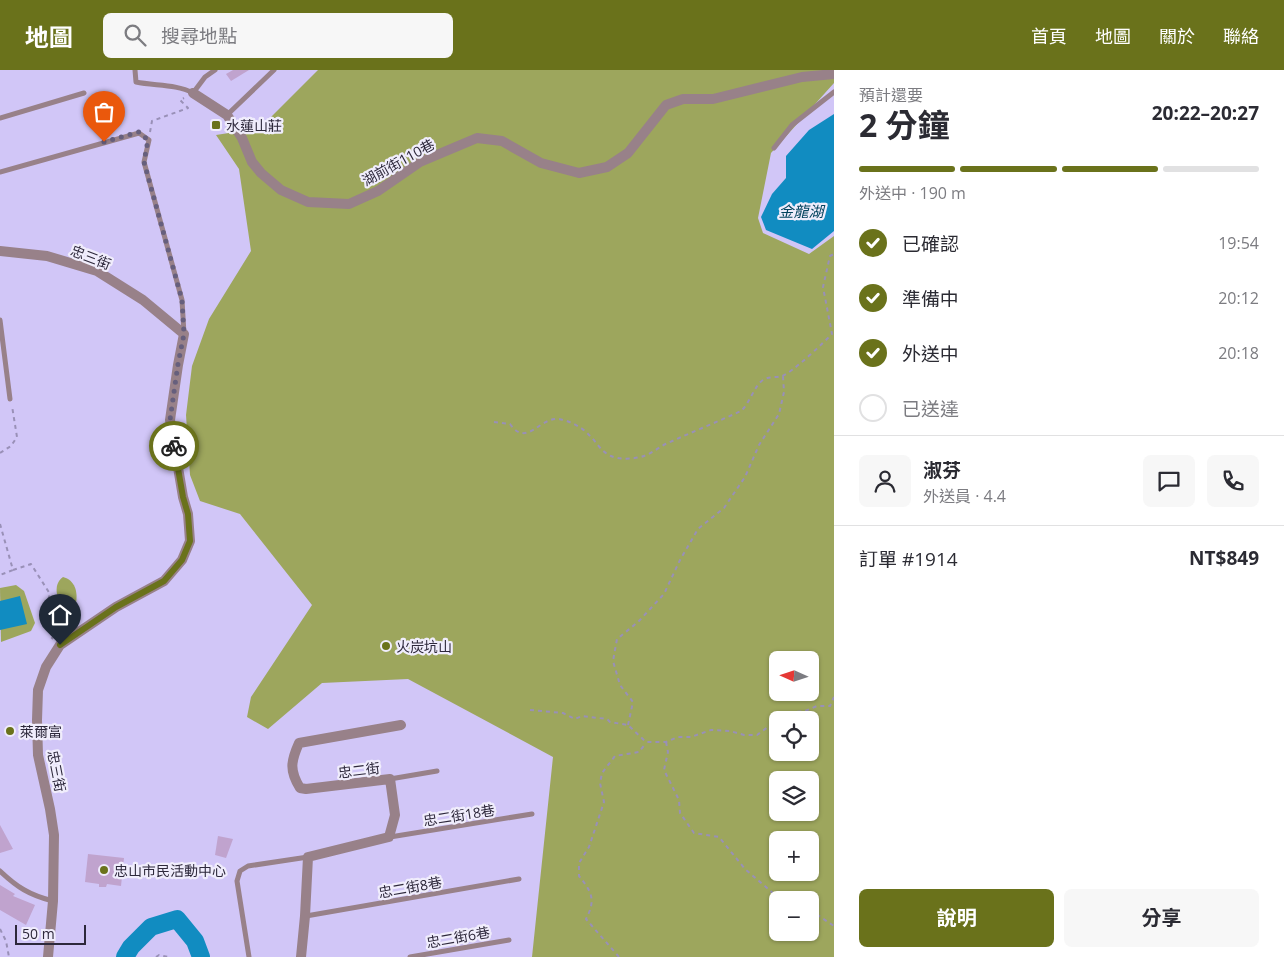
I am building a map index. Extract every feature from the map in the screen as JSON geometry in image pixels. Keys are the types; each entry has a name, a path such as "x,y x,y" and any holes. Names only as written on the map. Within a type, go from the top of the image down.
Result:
{"street":[{"name":"湖前街110巷","path":"193,93 227,115 242,138 252,162 261,173 281,190 308,202 349,204 378,192 420,162 477,138 502,141 541,163 579,174 607,167 628,152 666,105 683,99 713,99 802,78 834,74"},
{"name":"忠三街","path":"0,251 47,256 97,271 144,300 184,334 170,420 183,497 188,514 190,541 185,554 164,581 116,607 60,645 46,667 38,690 36,720 38,755 54,835 48,957"},
{"name":"忠二街","path":"389,837 395,816 390,779 306,789 300,788 292,770 292,758 299,743 401,725"},
{"path":"300,957 305,916 308,857 389,837"}],"lane":[{"path":"135,70 136,82 154,86 183,88 193,93 204,77 215,70"},
{"path":"227,115 274,70"},
{"path":"774,148 792,125 834,92"},
{"path":"0,118 84,93"},
{"path":"0,172 139,132 148,140"},
{"name":"忠三街","path":"148,140 144,162 182,300 184,334"},
{"path":"0,320 10,399"},
{"path":"390,779 437,771"},
{"name":"忠二街18巷","path":"389,837 532,814"},
{"path":"249,957 237,881 240,871 248,866 308,857"},
{"path":"0,871 11,881 34,896 52,901"},
{"name":"忠二街8巷","path":"305,916 519,879"},
{"name":"忠二街6巷","path":"410,957 509,940"}],"path":[{"path":"148,140 152,121 188,108"},
{"path":"494,422 510,424 515,431 524,434 532,432 543,422 558,419 571,422 589,434 600,448 610,456 626,459 645,456 666,444 741,411 748,405 758,385 763,380 770,377 783,376 818,349 832,334 824,287 830,256 834,254"},
{"path":"628,725 632,702 620,685 613,661 617,640 638,622 664,594 680,560 698,529 724,508 745,477 759,445 779,414 784,392 783,376"},
{"path":"0,453 11,446 17,437 10,399"},
{"path":"0,524 13,570"},
{"path":"0,575 30,564 50,594 44,613 46,622 53,626 50,636 60,645"},
{"path":"530,710 563,712 575,719 582,716 607,719 610,722 628,725 646,742 666,742 678,737 691,737 710,730 730,730 758,735 787,713 805,711 818,706 830,706 834,697"},
{"path":"618,957 586,919 591,909 591,891 579,876 579,863 589,847 604,802 600,783 602,773 615,756 639,752 646,742"},
{"path":"666,742 668,752 664,770 680,800 680,813 694,833 719,837 745,869 771,891"},
{"path":"819,916 834,926"},
{"path":"0,929 6,941 8,957"},
{"path":"156,957 168,957"}],"green space":[{"path":"318,70 834,70 834,83 771,153 758,218 763,233 809,254 834,236 834,957 532,957 553,757 408,679 322,683 268,729 247,717 251,697 312,605 240,514 200,501 190,475 186,415 192,366 209,319 251,251 239,169 216,135 260,128"},
{"path":"63,577 75,587 76,603 65,605 58,597 57,586"},
{"path":"16,585 24,591 35,623 31,631 1,642 0,588"}],"water":[{"name":"金龍湖","path":"834,114 834,231 812,249 766,230 761,217 772,194 786,178 786,156 809,130"},
{"path":"20,596 27,624 0,630 0,601"}],"building":[{"path":"233,70 249,70 231,81 226,74"},
{"path":"0,825 13,849 0,853"},
{"path":"218,836 233,839 226,858 215,855"},
{"name":"忠山市民活動中心","path":"88,854 124,858 121,886 107,884 106,887 99,887 99,884 85,882"},
{"path":"0,885 15,894 13,896 35,905 26,925 0,910"}],"waterway":[{"path":"125,957 131,947 151,927 177,919 195,941 201,957"}],"way so far":[{"path":"104,142 139,132 148,140 144,162 182,300 184,315 184,334 170,420 174,446"}],"place":[{"name":"水蓮山莊","path":"216,125"},
{"name":"火炭坑山","path":"386,646"},
{"name":"萊爾富","path":"10,731"},
{"name":"忠山市民活動中心","path":"104,870"}],"route":[{"path":"60,645 116,607 164,581 182,560 190,541 188,514 174,446"}]}
